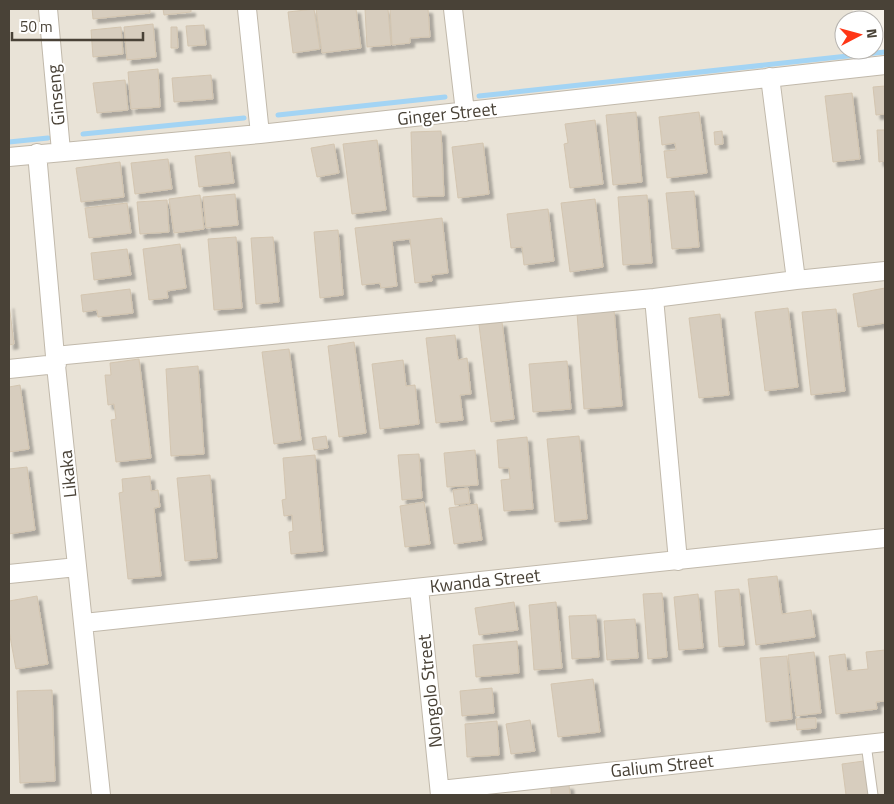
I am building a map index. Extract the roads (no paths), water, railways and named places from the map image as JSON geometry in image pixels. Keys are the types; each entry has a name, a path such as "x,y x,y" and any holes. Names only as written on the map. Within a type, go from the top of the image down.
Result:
{"street":[{"name":"Ginseng","path":"48,9 61,151"},
{"path":"248,9 260,134"},
{"path":"453,9 465,112"},
{"name":"Ginger Street","path":"9,157 260,134 885,65"},
{"path":"770,77 796,280"},
{"name":"Likaka","path":"37,153 56,360 84,623 98,795"},
{"path":"9,369 56,360 654,298 885,271"},
{"path":"654,298 678,561"},
{"name":"Kwanda Street","path":"84,623 885,538"},
{"path":"9,574 77,567"},
{"name":"Nongolo Street","path":"419,588 440,793"},
{"name":"Galium Street","path":"440,793 885,742"}],"lane":[{"path":"866,744 873,795"}],"waterway":[{"path":"479,96 885,52"},
{"path":"278,115 445,97"},
{"path":"83,134 244,118"},
{"path":"9,142 48,138"}]}
